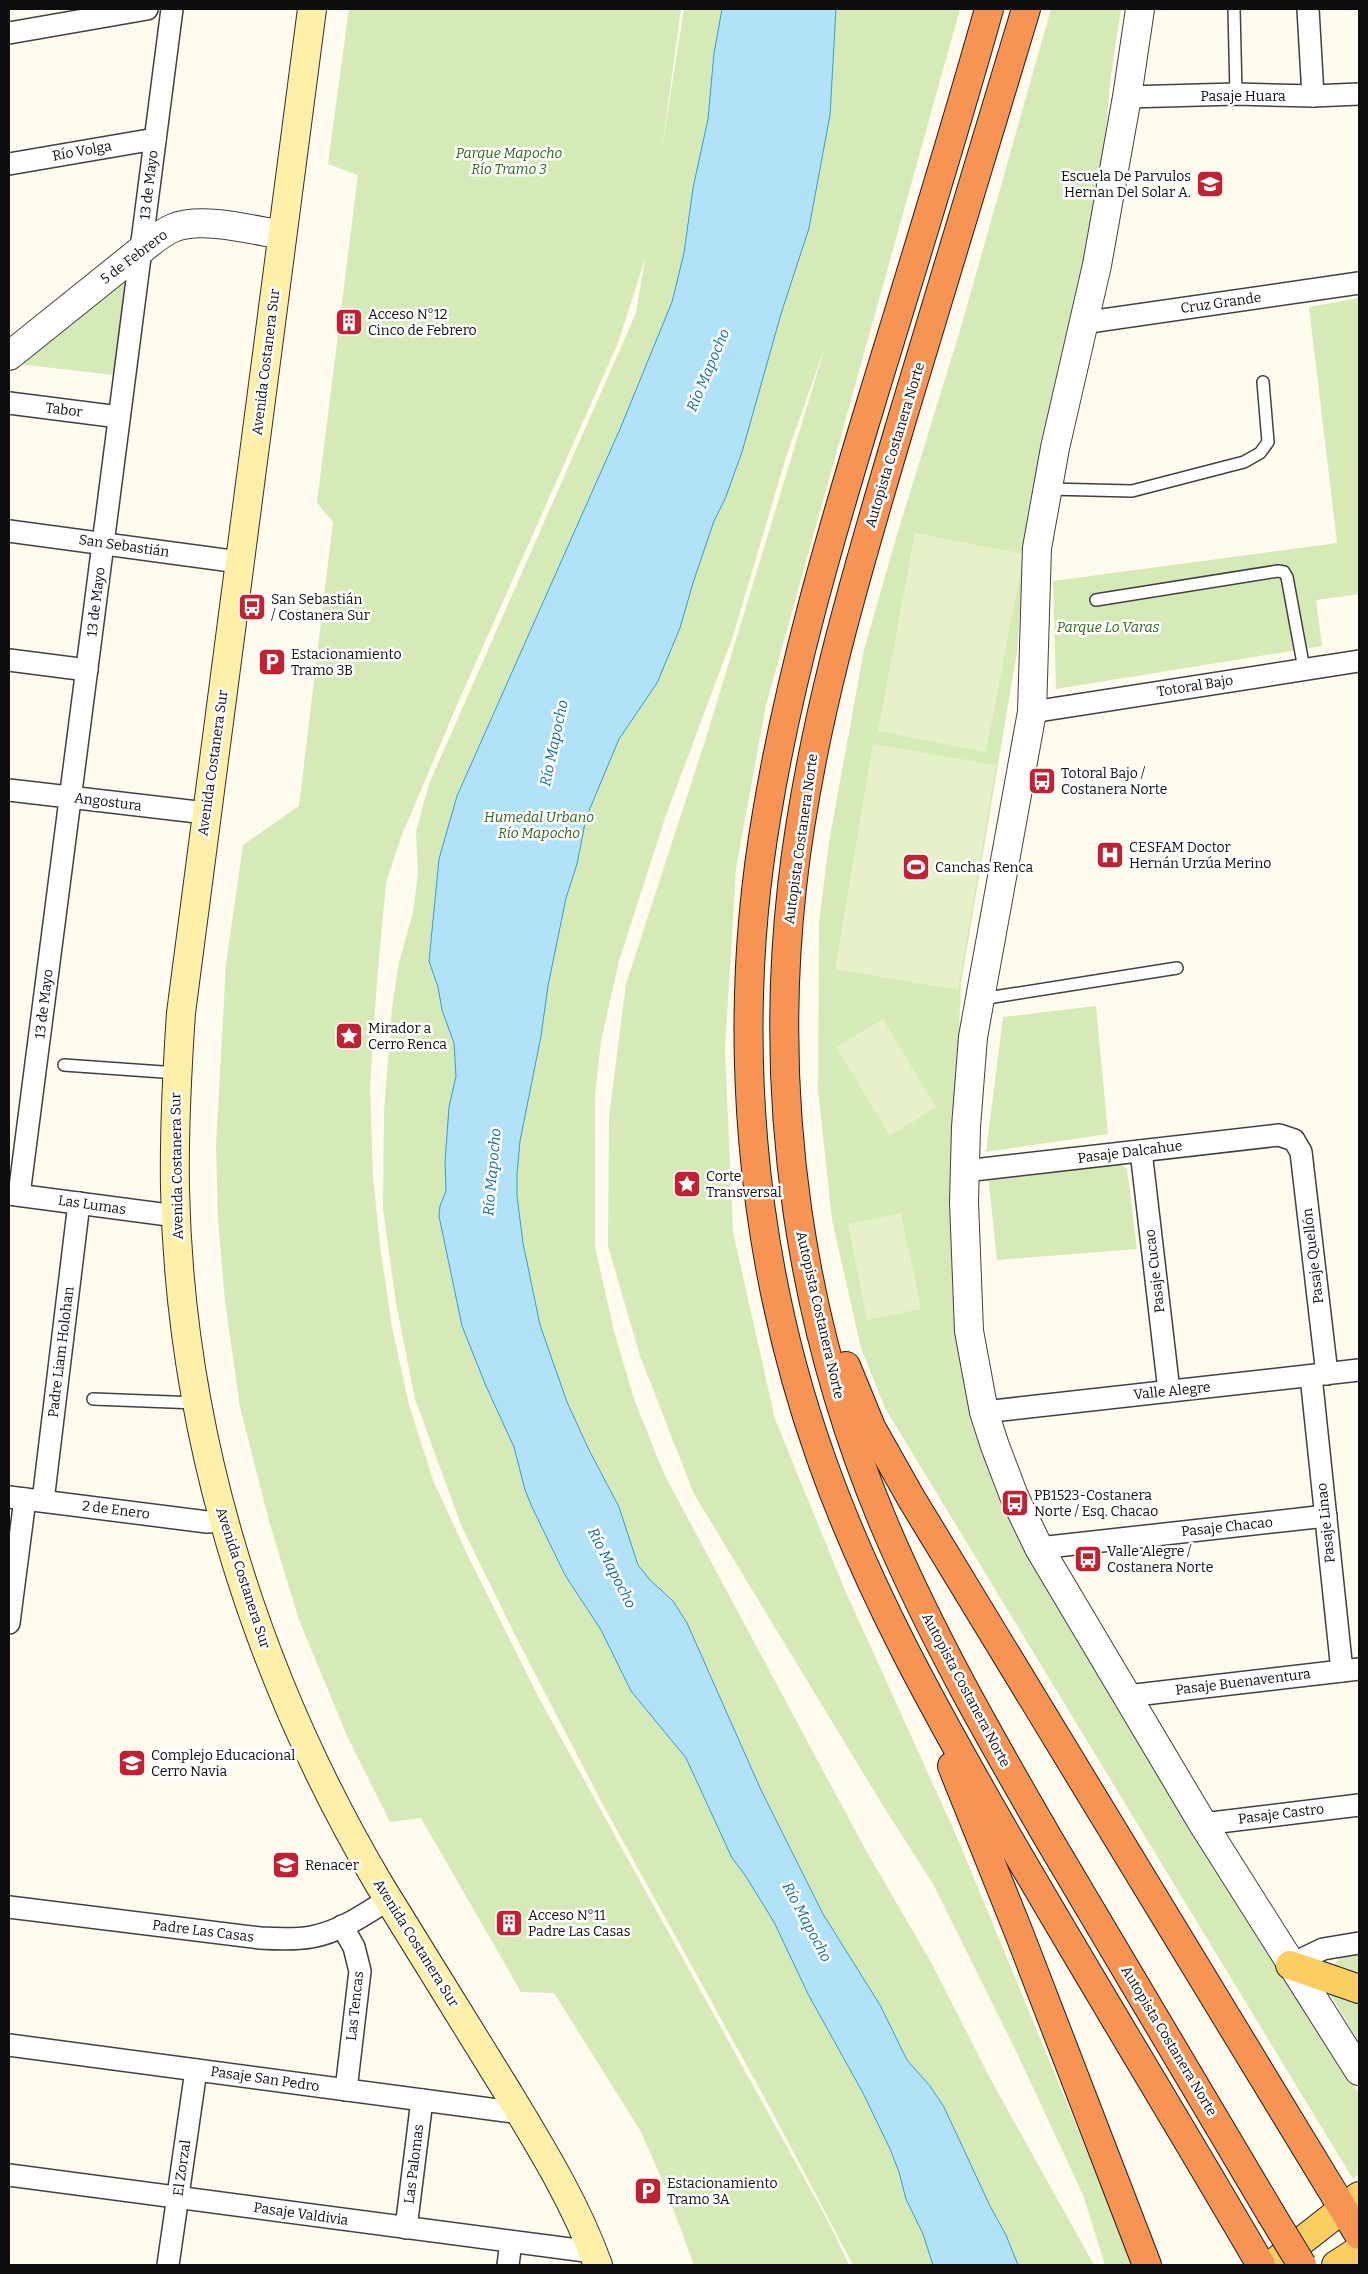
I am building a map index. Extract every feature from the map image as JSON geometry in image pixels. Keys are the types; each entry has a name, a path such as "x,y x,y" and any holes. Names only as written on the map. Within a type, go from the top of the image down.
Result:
{"highway":[{"path":"989,9 812,604 778,752 765,821 754,914 750,1042 754,1135 765,1235 784,1332 812,1432 844,1520 881,1606 922,1685 1055,1919 1261,2265"},
{"name":"Autopista Costanera Norte","path":"1026,9 861,559 832,666 811,764 792,883 787,940 784,1020 789,1138 799,1222 807,1269 826,1355 851,1438 884,1523 922,1608 970,1702 1004,1763 1302,2265"},
{"path":"807,1269 859,1399 894,1469 1060,1745 1351,2202 1359,2235"},
{"path":"922,1685 964,1799 1016,1925 1147,2265"}],"main road":[{"name":"Avenida Costanera Sur","path":"312,9 181,1013 175,1132 176,1216 185,1320 206,1451 223,1522 272,1667 305,1744 334,1804 389,1899 521,2113 556,2174 596,2259"},
{"path":"1290,1965 1359,1989"},
{"path":"1271,2265 1351,2202"},
{"path":"1336,2265 1359,2250"}],"street":[{"path":"9,33 147,9"},
{"name":"13 de Mayo","path":"14,1194 70,798 172,9"},
{"path":"1140,9 1128,97 1097,265 1082,322 1055,448 1037,548 1032,712 979,999 968,1092 964,1239 969,1331 984,1412 1014,1496 1039,1548 1203,1824 1359,2072"},
{"path":"1308,9 1313,96"},
{"name":"Pasaje Huara","path":"1128,97 1236,94 1313,96 1359,94"},
{"name":"Río Volga","path":"9,164 155,139"},
{"name":"5 de Febrero","path":"9,356 160,235 175,227 189,224 211,224 282,235"},
{"name":"Cruz Grande","path":"1082,322 1359,283"},
{"name":"Tabor","path":"9,403 119,417"},
{"name":"San Sebastián","path":"9,531 239,562"},
{"path":"9,660 87,670"},
{"name":"Totoral Bajo","path":"1032,712 1359,661"},
{"name":"Angostura","path":"9,790 206,813"},
{"name":"Pasaje Dalcahue","path":"965,1171 1279,1135 1294,1140"},
{"name":"Pasaje Quellón","path":"1294,1140 1301,1152 1319,1375"},
{"name":"Pasaje Cucao","path":"1141,1151 1169,1392"},
{"name":"Las Lumas","path":"14,1194 176,1216"},
{"name":"Padre Liam Holohan","path":"9,1623 26,1499 79,1203"},
{"name":"Valle Alegre","path":"984,1412 1359,1370"},
{"name":"Pasaje Linao","path":"1319,1375 1326,1516 1351,1670"},
{"name":"2 de Enero","path":"26,1499 207,1522 223,1522"},
{"name":"Pasaje Chacao","path":"1039,1548 1326,1516"},
{"name":"Pasaje Buenaventura","path":"1128,1696 1351,1670"},
{"name":"Pasaje Castro","path":"1203,1824 1359,1805"},
{"name":"Padre Las Casas","path":"9,1906 260,1938 306,1938 342,1926 389,1899"},
{"name":"Las Tencas","path":"342,1926 354,1948 360,1970 346,2090"},
{"path":"1290,1965 1324,1949 1359,1943"},
{"name":"Pasaje San Pedro","path":"9,2045 521,2113"},
{"name":"El Zorzal","path":"168,2265 196,2070"},
{"name":"Las Palomas","path":"406,2228 422,2100"},
{"name":"Pasaje Valdivia","path":"9,2175 511,2242 596,2259"},
{"path":"508,2265 511,2242"}],"lane":[{"path":"1234,9 1236,94"},
{"path":"1049,489 1132,492 1244,462 1260,453 1268,442 1263,382"},
{"path":"1096,600 1278,571 1284,572 1287,577 1304,669"},
{"path":"979,999 1177,968"},
{"path":"64,1065 177,1073"},
{"path":"93,1400 197,1403"}],"green space":[{"path":"349,9 681,9 662,148 684,9 960,9 766,705 736,868 725,1050 733,1232 775,1419 844,1588 956,1835 1134,2265 1105,2265 1083,2195 1016,2051 933,1884 885,1809 694,1494 640,1356 608,1246 609,1117 626,984 706,738 826,344 786,457 733,636 665,818 619,961 601,1041 595,1096 595,1247 614,1331 634,1399 664,1474 864,1847 932,1964 991,2080 1094,2265 853,2265 774,2115 602,1803 516,1637 461,1525 415,1399 396,1303 383,1209 384,1113 392,1007 399,963 413,912 418,874 416,832 429,784 636,313 645,259 618,343 460,698 401,837 386,883 370,1085 373,1175 380,1246 392,1327 409,1405 433,1480 467,1554 540,1700 829,2223 849,2265 694,2265 664,2184 640,2130 554,1993 521,1992 421,1818 390,1822 348,1738 299,1620 269,1521 240,1407 225,1301 218,1220 216,1145 226,964 243,845 299,806 333,522 317,503 358,175 328,164"},
{"path":"1051,9 1121,9 1111,75 1101,183 1088,255 1026,527 1017,652 961,983 956,1105 963,1350 996,1492 1087,1649 1243,1899 1359,2094 1359,2174 1353,2179 885,1408 861,1348 832,1220 818,1090 819,923 829,842 864,650 896,538 961,327"},
{"path":"127,274 114,375 18,364"},
{"name":"Parque Lo Varas","path":"1359,298 1359,594 1316,600 1322,646 1056,689 1053,581 1337,543 1309,307"},
{"path":"915,533 1024,554 986,752 878,731"},
{"name":"Canchas Renca","path":"873,744 996,765 958,990 835,969"},
{"path":"1096,1006 1108,1134 986,1152 1003,1017"},
{"path":"883,1019 936,1107 890,1136 836,1047"},
{"path":"1115,1161 1127,1169 1137,1249 997,1260 988,1175"},
{"path":"901,1213 921,1309 867,1320 848,1224"},
{"path":"1359,1950 1359,1975 1333,1966 1345,1951"},
{"path":"1329,1992 1359,2003 1359,2043"}],"water":[{"name":"Río Mapocho","path":"722,9 836,9 830,115 809,228 781,314 742,452 725,499 714,521 680,628 657,683 619,739 586,818 577,864 566,898 548,986 541,1036 520,1141 517,1196 523,1243 540,1325 567,1402 589,1450 619,1507 638,1565 650,1580 673,1601 687,1623 761,1790 823,1914 880,2005 907,2060 930,2086 944,2107 990,2206 1006,2235 1018,2265 933,2265 923,2234 906,2199 899,2172 890,2149 863,2093 808,1994 774,1922 745,1875 732,1858 686,1758 631,1691 601,1630 565,1575 532,1507 525,1490 514,1447 486,1386 462,1326 439,1216 440,1206 446,1191 445,1162 449,1107 456,1076 454,1043 442,1010 438,987 429,961 439,859 457,796 620,429 672,302 684,253 693,188 708,119 714,53"}],"place":[{"name":"Escuela De Parvulos Hernan Del Solar A.","path":"1210,184"},
{"name":"Acceso N°12 Cinco de Febrero","path":"349,322"},
{"name":"San Sebastián / Costanera Sur","path":"252,607"},
{"name":"Estacionamiento Tramo 3B","path":"272,662"},
{"name":"Totoral Bajo / Costanera Norte","path":"1042,781"},
{"name":"CESFAM Doctor Hernán Urzúa Merino","path":"1110,855"},
{"name":"Canchas Renca","path":"916,867"},
{"name":"Mirador a Cerro Renca","path":"349,1036"},
{"name":"Corte Transversal","path":"687,1184"},
{"name":"PB1523-Costanera Norte / Esq. Chacao","path":"1015,1503"},
{"name":"Valle Alegre / Costanera Norte","path":"1088,1559"},
{"name":"Complejo Educacional Cerro Navia","path":"132,1763"},
{"name":"Renacer","path":"286,1865"},
{"name":"Acceso N°11 Padre Las Casas","path":"509,1923"},
{"name":"Estacionamiento Tramo 3A","path":"648,2191"}],"park label":[{"name":"Parque Mapocho Río Tramo 3","path":"509,162"},
{"name":"Humedal Urbano Río Mapocho","path":"539,826"}]}
